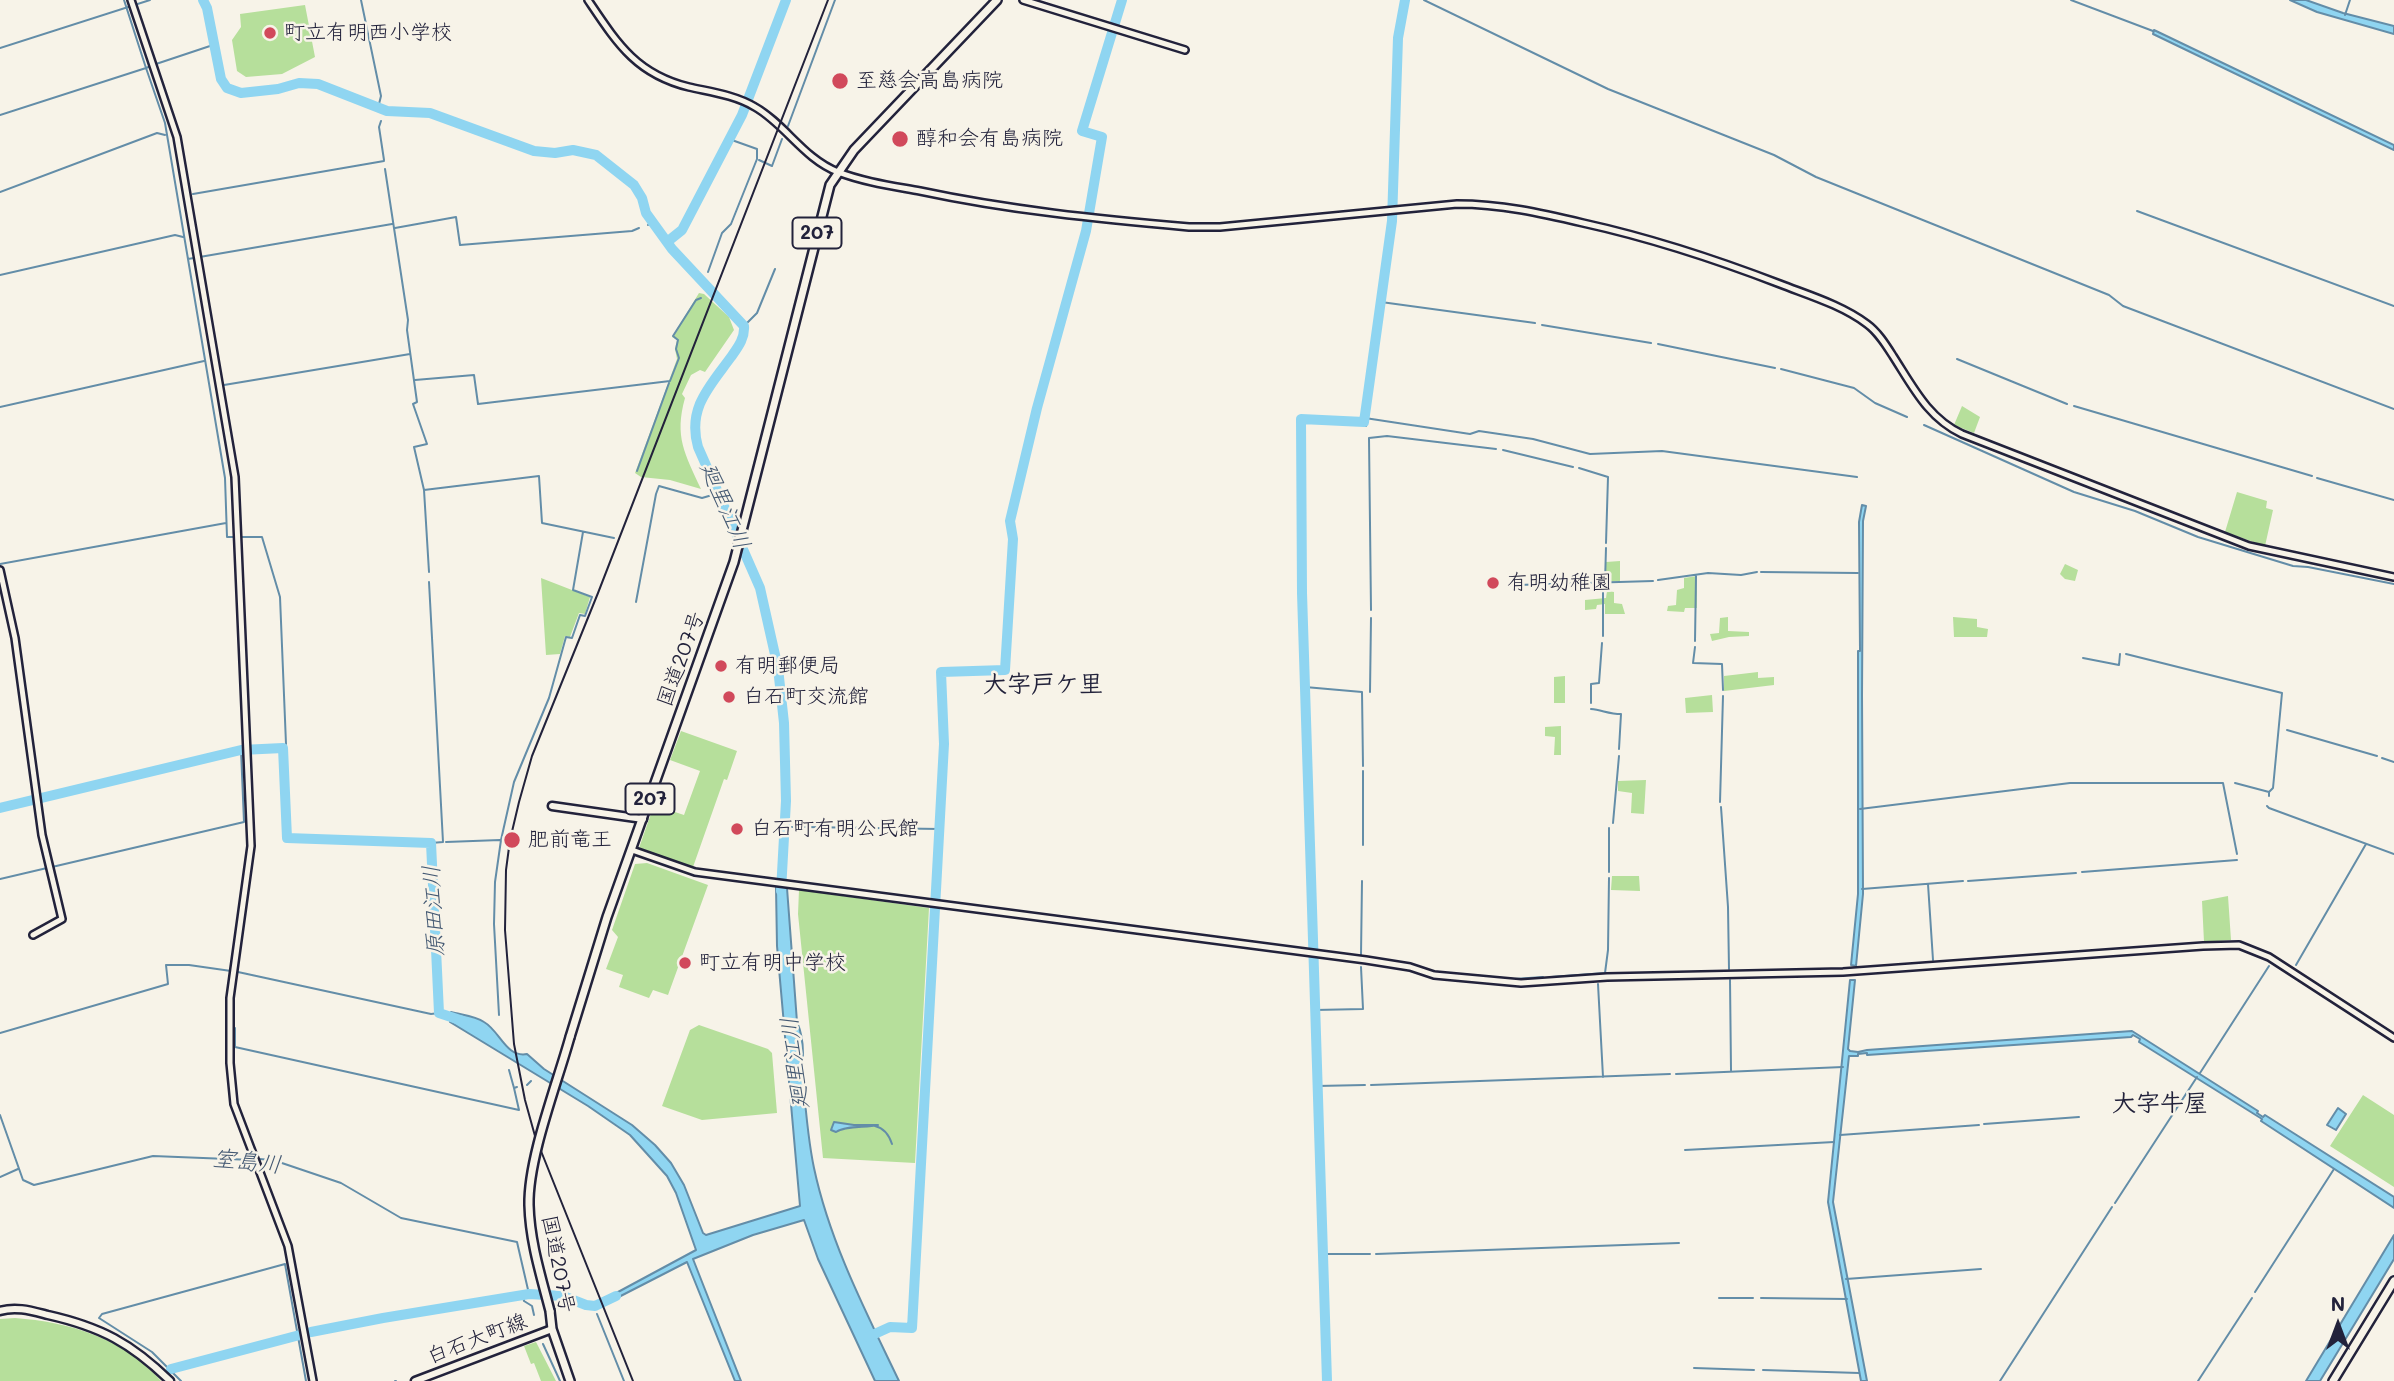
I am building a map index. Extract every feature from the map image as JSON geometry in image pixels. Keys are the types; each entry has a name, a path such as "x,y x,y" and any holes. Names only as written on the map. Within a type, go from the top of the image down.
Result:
{"highway":[{"name":"国道207号","path":"570,1381 552,1329 535,1253 529,1203 538,1149 607,917 734,562 830,185 854,150 997,0"},
{"path":"2333,1381 2346,1355 2394,1281"}],"main road":[{"path":"552,806 643,819"},
{"path":"0,1311 22,1309 64,1318 115,1337 145,1356 170,1381"},
{"name":"白石大町線","path":"415,1381 552,1329"}],"street":[{"path":"588,0 624,51 640,66 659,78 727,95 754,106 803,149 837,172 1002,208 1189,227 1220,227 1457,204 1493,204 1635,235 1721,262 1818,299 1868,324 1881,338 1923,405 1942,424 1962,434 2249,546 2394,577"},
{"path":"1023,0 1185,50"},
{"path":"132,4 177,137 235,477 251,846 234,972 230,1018 230,1087 288,1246 313,1381"},
{"path":"0,570 15,638 36,803 62,919 33,935"},
{"path":"632,850 695,872 1306,952 1409,967 1434,975 1521,983 1607,977 1843,972 2239,945 2269,957 2394,1038"}],"green space":[{"name":"町立有明西小学校","path":"305,5 315,57 282,74 246,77 237,71 232,40 241,27 240,14"},
{"path":"699,293 704,294 729,317 734,330 705,372 700,370 691,375 682,394 685,398 681,424 683,445 701,489 670,480 641,477 635,473 677,359 677,340 672,337"},
{"path":"1962,406 1980,417 1974,433 1954,425"},
{"path":"2237,492 2267,501 2266,508 2273,510 2265,546 2225,532"},
{"path":"1620,561 1620,581 1606,582 1606,562"},
{"path":"2065,564 2078,570 2075,581 2065,579 2060,574"},
{"path":"1697,576 1697,608 1685,608 1684,612 1667,611 1668,606 1676,605 1677,590 1684,588 1684,578"},
{"path":"541,578 590,597 585,614 579,613 570,637 565,636 560,654 546,655"},
{"path":"1607,591 1614,592 1614,603 1622,604 1625,614 1605,614 1605,604 1597,605 1596,609 1585,610 1585,600 1606,598"},
{"path":"1728,617 1728,631 1749,632 1749,636 1712,641 1710,634 1719,633 1720,618"},
{"path":"1953,617 1977,619 1977,627 1988,629 1987,637 1954,637"},
{"path":"1758,672 1758,678 1774,677 1774,685 1724,691 1724,676"},
{"path":"1565,676 1565,703 1554,703 1554,677"},
{"path":"1712,695 1713,712 1686,713 1685,698"},
{"path":"1561,726 1561,755 1554,755 1555,737 1545,736 1545,727"},
{"path":"681,731 737,751 727,780 724,779 693,867 639,848 654,805 684,815 700,771 670,760"},
{"path":"1646,780 1644,814 1631,813 1632,793 1618,791 1618,781"},
{"path":"647,863 708,885 668,995 653,990 649,998 619,987 623,975 606,969 618,937 612,930 635,864"},
{"path":"1612,876 1639,876 1640,891 1611,890"},
{"path":"799,890 929,908 915,1163 823,1158 798,914"},
{"path":"2228,896 2231,940 2204,942 2202,901"},
{"path":"699,1025 768,1049 772,1053 777,1113 702,1120 662,1106 690,1030"},
{"path":"2363,1095 2394,1115 2394,1187 2330,1146"},
{"path":"15,1318 75,1328 113,1343 146,1366 161,1381 0,1381 0,1319"},
{"path":"536,1342 556,1381 541,1381 534,1363 531,1364 524,1346"}],"water":[{"path":"2290,0 2306,0 2394,26 2394,34 2317,12"},
{"path":"2154,30 2394,145 2394,150 2153,34"},
{"path":"1862,505 1866,506 1863,521 1863,894 1856,966 1851,965 1858,894 1859,522"},
{"path":"776,887 787,888 797,1022 803,1056 806,1118 821,1196 850,1277 899,1381 875,1381 818,1259 804,1220 753,1235 693,1259 741,1381 735,1381 687,1262 607,1303 605,1299 696,1250 676,1193 667,1176 630,1135 588,1106 450,1022 451,1012 480,1020 490,1026 508,1048 520,1054 527,1054 544,1069 632,1125 671,1163 706,1235 800,1206 777,946"},
{"path":"1850,980 1855,980 1848,1049 1850,1051 2132,1031 2258,1111 2263,1117 2265,1115 2394,1197 2394,1208 2261,1121 2262,1119 2139,1042 2140,1039 2133,1035 1849,1056 1833,1202 1867,1381 1861,1381 1828,1202"},
{"path":"2338,1108 2346,1114 2336,1130 2327,1125"},
{"path":"834,1122 878,1125 845,1128 836,1132 831,1130"},
{"path":"2394,1235 2394,1259 2320,1381 2306,1381"}],"waterway":[{"path":"124,0 146,68 151,66"},
{"path":"0,48 150,0"},
{"name":"廻里江川","path":"203,0 207,8 221,79 227,88 241,93 278,89 299,83 318,84 387,111 430,113 534,151 555,153 573,150 596,155 634,185 642,198 646,213 672,249 744,326 738,346 702,398 695,433 698,447 760,588 778,668 784,723 786,801 781,891"},
{"path":"361,0 381,96 378,108"},
{"path":"667,242 682,230 742,115 786,0"},
{"path":"788,126 835,0"},
{"path":"868,1337 890,1327 912,1328 944,744 941,672 1005,670 1013,539 1010,521 1037,408 1086,231 1102,137 1082,131 1122,0"},
{"path":"1327,1381 1302,593 1301,419 1364,422 1392,221 1398,38 1405,0"},
{"path":"1424,0 1608,89 1774,155 1816,177 2109,295 2123,306 2394,409"},
{"path":"2071,0 2153,31"},
{"path":"2345,15 2350,0"},
{"path":"156,64 213,45"},
{"path":"0,115 146,68 165,123 225,478 227,537 235,537"},
{"path":"381,121 379,127 384,160"},
{"path":"0,192 157,133 165,135"},
{"path":"708,272 722,233 731,224 757,159 757,149 729,139"},
{"path":"759,160 772,166 782,139"},
{"path":"193,194 384,161"},
{"path":"385,169 408,320 417,402 413,404 427,444 414,447 424,490 429,572"},
{"path":"2137,211 2394,306"},
{"path":"395,228 456,217 460,245 632,231 639,228"},
{"name":"廻里江川","path":"648,225 651,221"},
{"path":"188,259 392,224"},
{"path":"0,275 175,235 183,237"},
{"path":"744,326 757,313 775,269"},
{"path":"415,380 474,375 478,404 670,381 679,358 676,349 678,340 673,336 696,300 701,298"},
{"path":"1381,302 1535,323"},
{"path":"1542,325 1651,343"},
{"path":"1658,344 1775,368"},
{"path":"224,385 410,354"},
{"path":"1957,359 2067,404"},
{"path":"0,407 204,361"},
{"path":"1781,369 1854,388 1875,403 1907,417"},
{"path":"637,471 669,383"},
{"path":"2074,406 2312,476"},
{"path":"1365,418 1470,434 1479,431 1533,439 1590,454 1662,451 1857,477"},
{"path":"1364,422 1366,426"},
{"path":"1924,425 2074,492 2135,511 2198,537 2293,566 2394,584"},
{"path":"1371,610 1369,438 1387,436 1496,449"},
{"path":"1503,450 1573,467"},
{"path":"1579,468 1608,477 1606,543"},
{"path":"424,490 539,476 542,523 614,538"},
{"path":"2317,478 2394,500"},
{"path":"636,602 659,486 702,498 719,493"},
{"path":"0,564 226,523"},
{"path":"499,1015 494,924 495,882 501,840 514,782 549,698 566,637 572,638 580,615 585,616 592,597 573,590 583,532"},
{"path":"240,537 262,537 280,597 286,744 283,748"},
{"path":"1605,582 1606,548"},
{"path":"1658,580 1708,573 1741,575 1757,572"},
{"path":"1761,572 1858,573"},
{"path":"1695,641 1696,576"},
{"path":"1517,585 1653,581"},
{"path":"429,582 443,842 431,843"},
{"path":"1603,584 1603,636"},
{"path":"1370,692 1371,618"},
{"path":"1591,703 1591,684 1599,683 1602,643"},
{"path":"1695,647 1693,663 1722,664 1723,690"},
{"path":"2083,658 2119,665 2120,654"},
{"path":"2126,654 2282,693 2273,788 2269,792"},
{"path":"1305,687 1362,692 1363,766"},
{"path":"1720,802 1723,696"},
{"path":"1591,709 1621,714 1619,749"},
{"path":"2287,730 2377,756"},
{"name":"原田江川","path":"0,808 241,750 283,748 287,838 431,843 439,1013 463,1021"},
{"path":"52,867 244,822 241,750"},
{"path":"1613,823 1619,756"},
{"path":"2382,758 2394,762"},
{"path":"1363,771 1363,845"},
{"path":"1860,809 2070,783 2223,783 2237,854"},
{"path":"2235,783 2269,792 2269,796"},
{"path":"2267,806 2394,854"},
{"path":"1721,807 1729,969"},
{"path":"786,827 793,827"},
{"path":"803,827 940,829"},
{"path":"1609,828 1609,872"},
{"path":"446,842 500,840"},
{"path":"2296,965 2366,844"},
{"path":"2082,872 2237,860"},
{"path":"0,879 47,868"},
{"path":"1968,881 2076,873"},
{"path":"1551,977 1605,973 1609,878"},
{"path":"1361,955 1362,881"},
{"path":"1862,889 1963,881"},
{"path":"1928,884 1933,960"},
{"path":"0,1033 168,984 166,965 189,965 238,972 431,1014 439,1013"},
{"path":"2200,1073 2269,966"},
{"path":"1315,1010 1363,1009 1361,967"},
{"path":"1460,974 1514,979 1543,977"},
{"path":"1730,980 1731,1070"},
{"path":"1598,984 1603,1077"},
{"path":"235,1028 235,1047 519,1110 514,1088 517,1087"},
{"path":"1676,1074 1843,1067"},
{"path":"509,1070 514,1088"},
{"path":"1371,1085 1670,1074"},
{"path":"2115,1203 2197,1077"},
{"path":"527,1085 531,1081"},
{"path":"1317,1086 1365,1085"},
{"name":"室島川","path":"0,1115 23,1180 34,1185 153,1156 253,1160"},
{"path":"1984,1124 2079,1117"},
{"path":"1840,1135 1979,1125"},
{"path":"875,1126 886,1132 892,1144"},
{"path":"1685,1150 1834,1142"},
{"name":"室島川","path":"259,1159 273,1160 341,1183 401,1218 517,1242 529,1294"},
{"path":"0,1177 18,1169"},
{"path":"2255,1292 2334,1169"},
{"path":"2000,1381 2112,1207"},
{"path":"1376,1254 1679,1243"},
{"path":"1322,1254 1370,1254"},
{"path":"181,1381 152,1352 99,1318 102,1314 285,1264 306,1381"},
{"path":"1846,1279 1981,1269"},
{"name":"室島川","path":"171,1369 311,1332 529,1294 563,1296 595,1306 616,1296"},
{"path":"523,1295 524,1301 532,1306 534,1315"},
{"path":"1719,1298 1753,1298"},
{"path":"1761,1298 1847,1299"},
{"path":"2198,1381 2252,1298"},
{"path":"597,1314 624,1381"},
{"path":"543,1344 560,1381"},
{"path":"1694,1368 1754,1370"},
{"path":"1763,1370 1859,1373"}],"railway":[{"path":"633,1381 535,1136 525,1100 514,1044 505,930 506,870 510,840 532,756 828,0"}],"place":[{"name":"町立有明西小学校","path":"270,33"},
{"name":"至慈会高島病院","path":"840,81"},
{"name":"醇和会有島病院","path":"900,139"},
{"name":"有明幼稚園","path":"1493,583"},
{"name":"有明郵便局","path":"721,666"},
{"name":"白石町交流館","path":"729,697"},
{"name":"白石町有明公民館","path":"737,829"},
{"name":"肥前竜王","path":"512,840"},
{"name":"町立有明中学校","path":"685,963"}],"district":[{"name":"大字戸ケ里","path":"1043,685"},
{"name":"大字牛屋","path":"2160,1104"}]}
